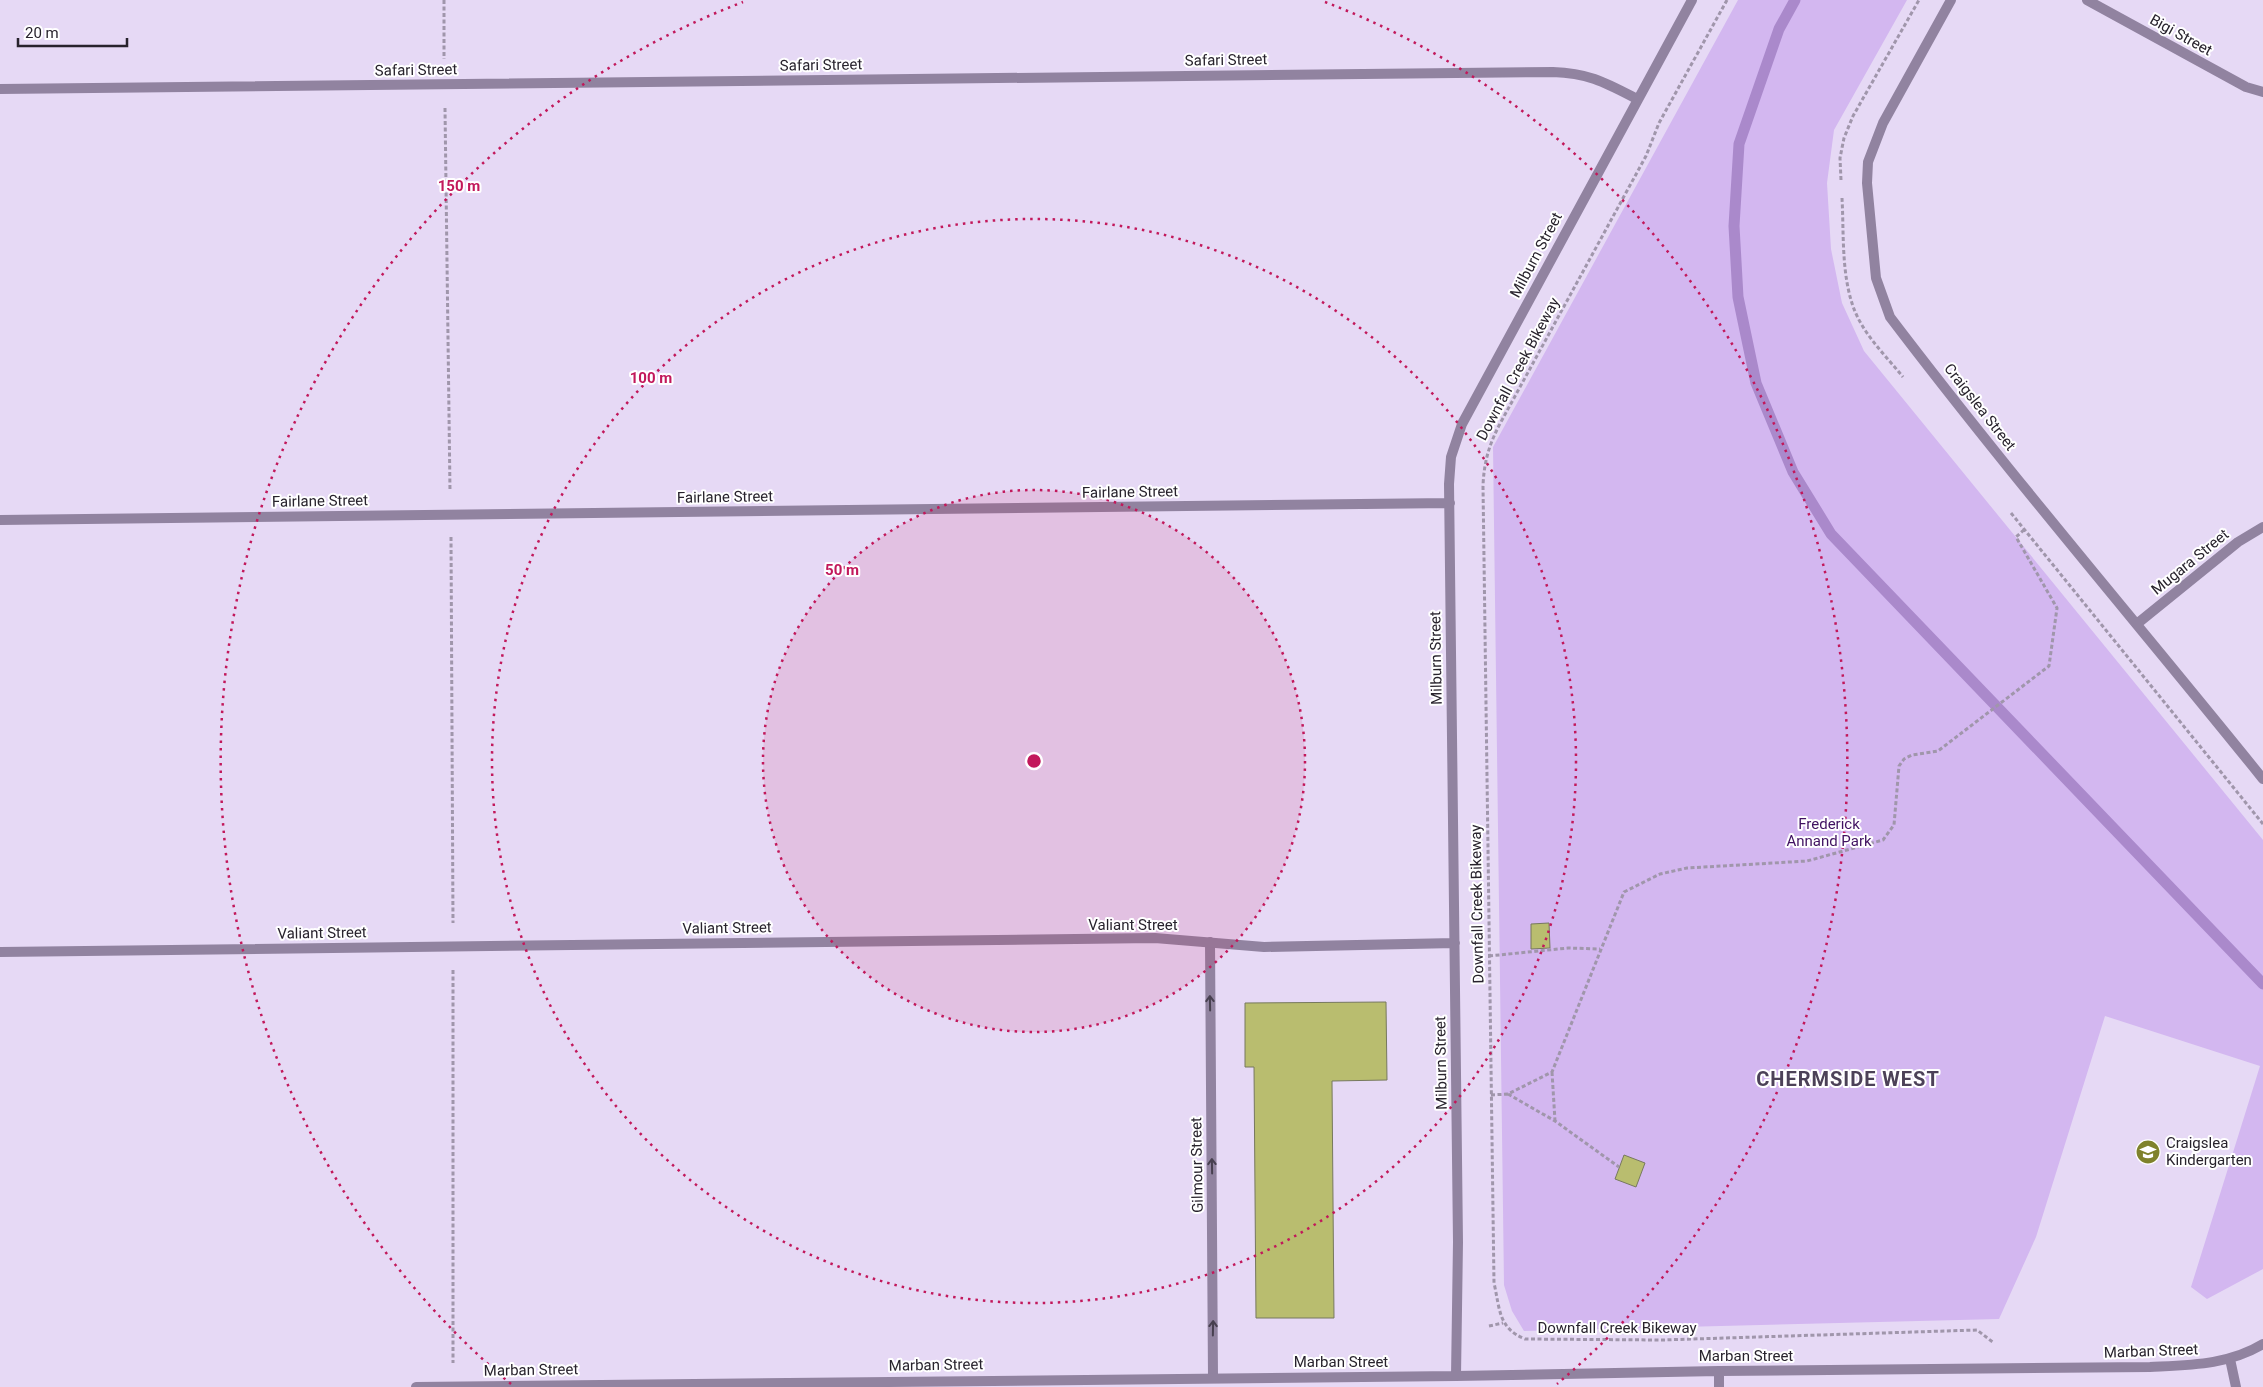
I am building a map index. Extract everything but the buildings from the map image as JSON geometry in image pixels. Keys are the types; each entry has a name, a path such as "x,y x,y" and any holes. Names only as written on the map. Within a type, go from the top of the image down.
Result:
{"street":[{"name":"Milburn Street","path":"1456,1376 1458,1242 1451,457 1462,424 1692,0"},
{"name":"Craigslea Street","path":"1951,0 1883,123 1868,162 1867,183 1876,278 1890,317 2044,512 2138,623 2263,780"},
{"name":"Bigi Street","path":"2087,0 2246,87 2263,92"},
{"name":"Safari Street","path":"0,89 1553,72 1576,73 1593,77 1637,99"},
{"name":"Fairlane Street","path":"0,520 1450,503"},
{"name":"Mugara Street","path":"2138,623 2238,542 2263,526"},
{"name":"Valiant Street","path":"0,952 1155,938 1264,947 1455,943"},
{"name":"Gilmour Street","path":"1210,942 1212,1382"},
{"name":"Marban Street","path":"416,1387 1212,1382 1719,1370 2027,1370 2185,1366 2230,1359 2263,1344"},
{"path":"2230,1359 2236,1387"},
{"path":"1719,1370 1719,1387"}],"path":[{"path":"444,0 444,63"},
{"name":"Downfall Creek Bikeway","path":"1727,0 1659,123 1646,156 1488,446 1485,460 1494,1284 1503,1323 1513,1334 1525,1340 1662,1340 1977,1330 2027,1370"},
{"path":"445,107 450,495"},
{"path":"1555,1122 1552,1072 1624,892 1660,874 1686,868 1807,861 1883,840 1894,825 1899,766 1904,759 1912,755 1938,751 2049,666 2057,608 2016,537 2044,512"},
{"path":"2024,530 2263,824"},
{"path":"450,536 453,925"},
{"path":"1489,956 1568,948 1600,949"},
{"path":"453,966 453,1386"},
{"path":"1491,1095 1508,1094 1552,1072"},
{"path":"1508,1094 1555,1122 1619,1167"},
{"path":"1489,1326 1503,1323"}],"green space":[{"name":"Frederick Annand Park","path":"1738,0 1907,0 1834,130 1827,183 1831,249 1842,303 1864,351 2263,840 2263,1269 2207,1299 2191,1287 2260,1066 2105,1016 2036,1237 1999,1319 1524,1331 1512,1311 1504,1285 1493,447"}],"waterway":[{"path":"1795,0 1779,29 1739,144 1734,226 1738,297 1756,383 1793,472 1831,534 2263,984"}],"place":[{"name":"Craigslea Kindergarten","path":"2148,1152"}],"district":[{"name":"CHERMSIDE WEST","path":"1848,1079"}]}
